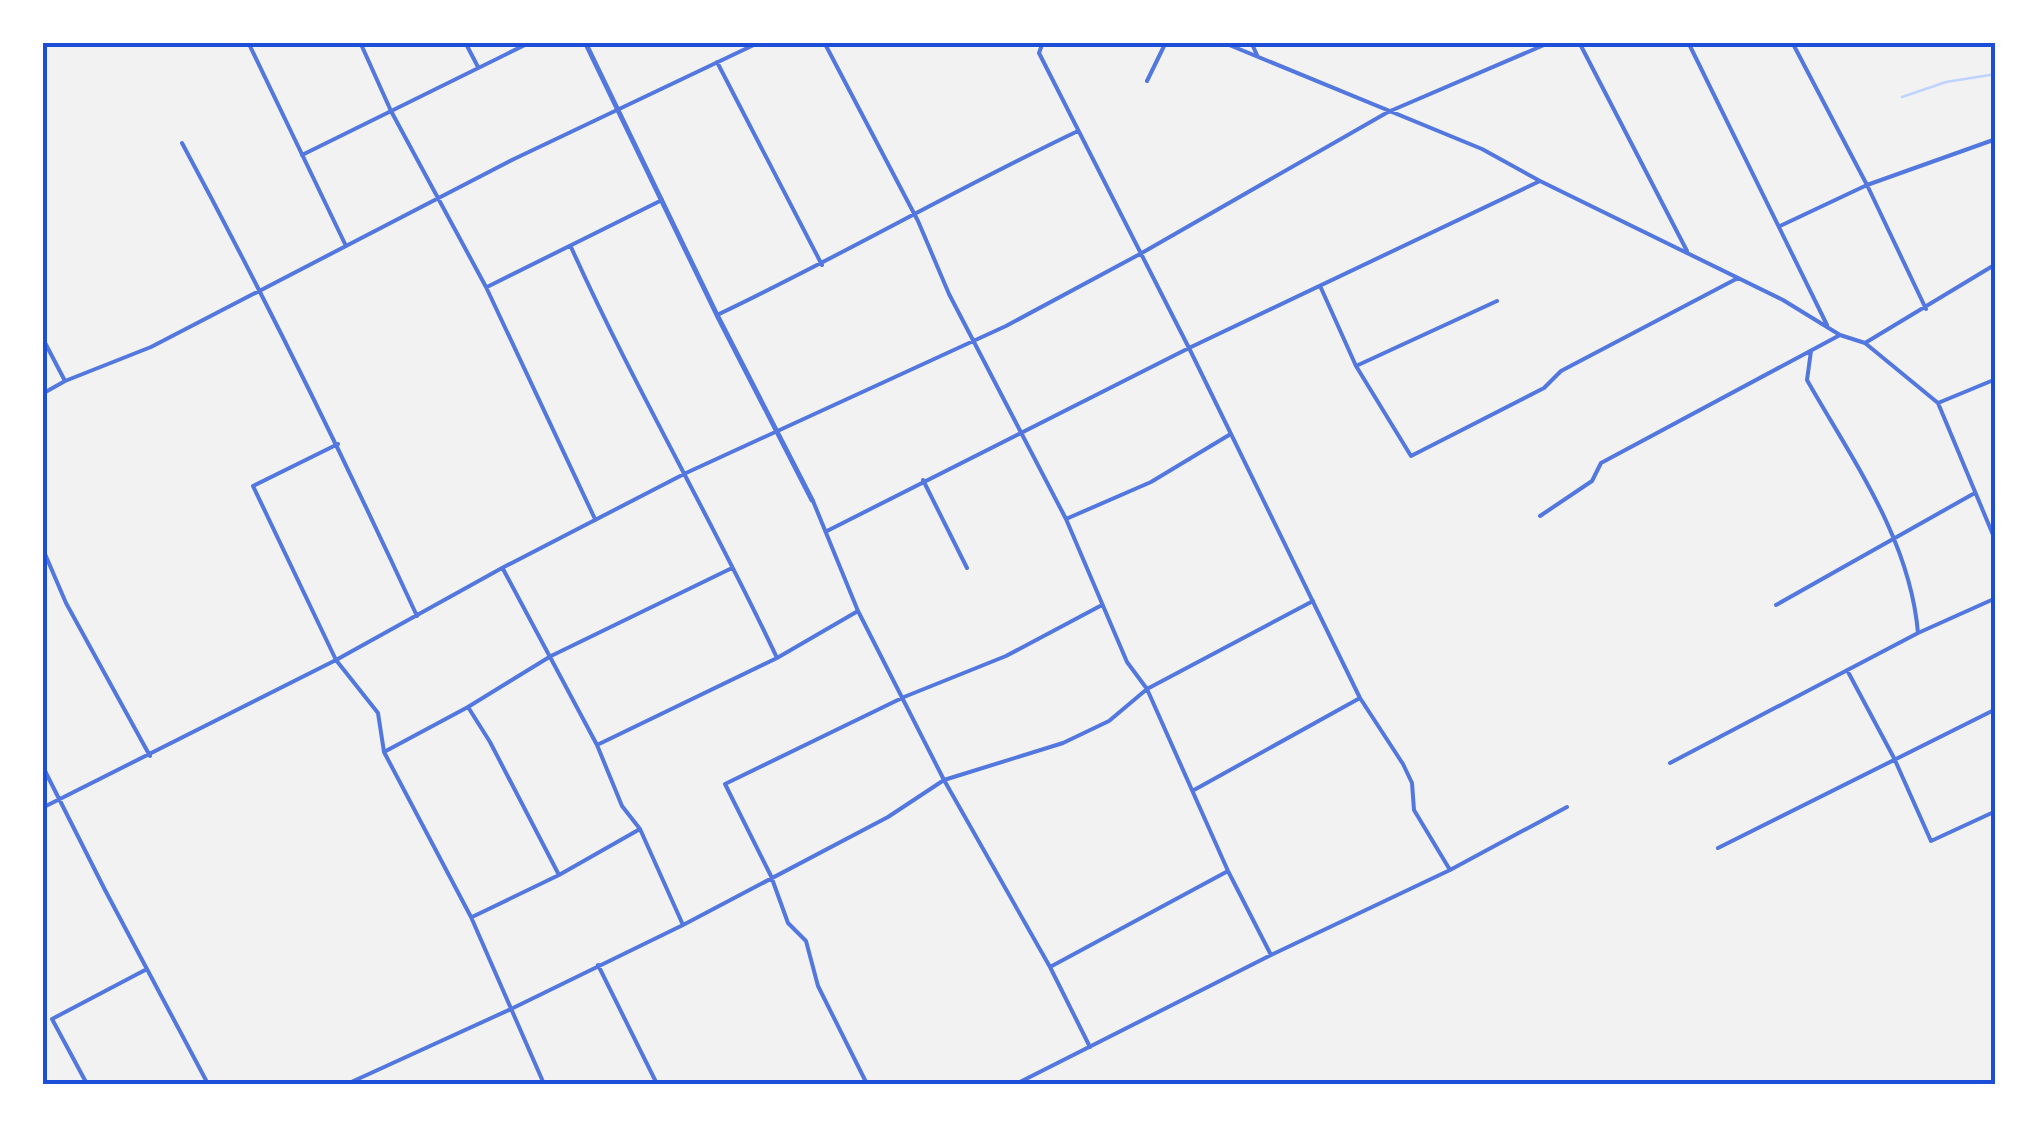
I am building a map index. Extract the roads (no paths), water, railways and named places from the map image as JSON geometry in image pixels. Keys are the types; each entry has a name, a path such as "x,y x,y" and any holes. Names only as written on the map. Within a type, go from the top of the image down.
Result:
{"street":[{"path":"248,42 346,246"},
{"path":"360,42 391,111 486,287 596,519"},
{"path":"465,42 478,68"},
{"path":"302,155 531,42"},
{"path":"585,42 812,500 858,612 944,780 1050,967 1090,1047"},
{"path":"42,394 64,381 151,347 514,159 760,42"},
{"path":"824,42 1066,519 1127,662 1146,689 1228,871 1272,954"},
{"path":"1043,42 1039,53 1360,698 1403,764 1412,782 1414,810 1450,870"},
{"path":"1147,81 1166,42"},
{"path":"1222,42 1482,149 1687,251 1840,335 1865,343 1938,403 1996,542"},
{"path":"1257,55 1251,44 1262,42"},
{"path":"42,808 336,660 686,473 975,340 1140,254 1388,112 1551,42"},
{"path":"1579,42 1687,251"},
{"path":"1688,42 1828,325"},
{"path":"1792,42 1926,309"},
{"path":"717,62 822,266"},
{"path":"717,315 822,266 1078,130"},
{"path":"1780,226 1867,185 1996,138"},
{"path":"182,144 338,444 417,616"},
{"path":"826,532 1022,430 1540,181"},
{"path":"486,287 662,200"},
{"path":"571,247 616,346 686,473 777,658"},
{"path":"1865,343 1996,264"},
{"path":"1322,288 1356,366 1411,456 1544,388 1561,371 1738,278"},
{"path":"1356,366 1497,301"},
{"path":"1540,516 1592,481 1601,463 1840,335"},
{"path":"42,338 64,381"},
{"path":"1810,351 1807,380 1896,538 1915,596 1918,633"},
{"path":"1938,403 1996,379"},
{"path":"1066,519 1151,482 1229,435"},
{"path":"338,444 253,486 336,660 378,713 384,752 472,918 544,1084"},
{"path":"923,480 968,568"},
{"path":"1776,605 1973,494"},
{"path":"42,548 66,604 150,756"},
{"path":"502,568 597,744 622,806 640,829 683,926"},
{"path":"384,752 551,656 732,568"},
{"path":"1670,762 1918,633 1996,598"},
{"path":"346,1084 512,1010 683,926 770,876 888,817 944,780 1063,742 1109,721 1146,689 1313,601"},
{"path":"867,1084 818,986 806,941 788,923 770,876 725,784 904,697 1006,656 1102,605"},
{"path":"597,744 777,658 858,612"},
{"path":"1847,670 1894,758 1931,841 1996,810"},
{"path":"1192,791 1360,698"},
{"path":"468,707 560,875"},
{"path":"1718,848 1996,709"},
{"path":"42,765 208,1084"},
{"path":"1016,1084 1272,954 1450,870 1567,807"},
{"path":"472,918 560,875 640,829"},
{"path":"1050,967 1228,871"},
{"path":"598,965 657,1084"},
{"path":"88,1084 52,1019 147,969"}],"waterway":[{"path":"1902,97 1946,82 1996,74"}]}
